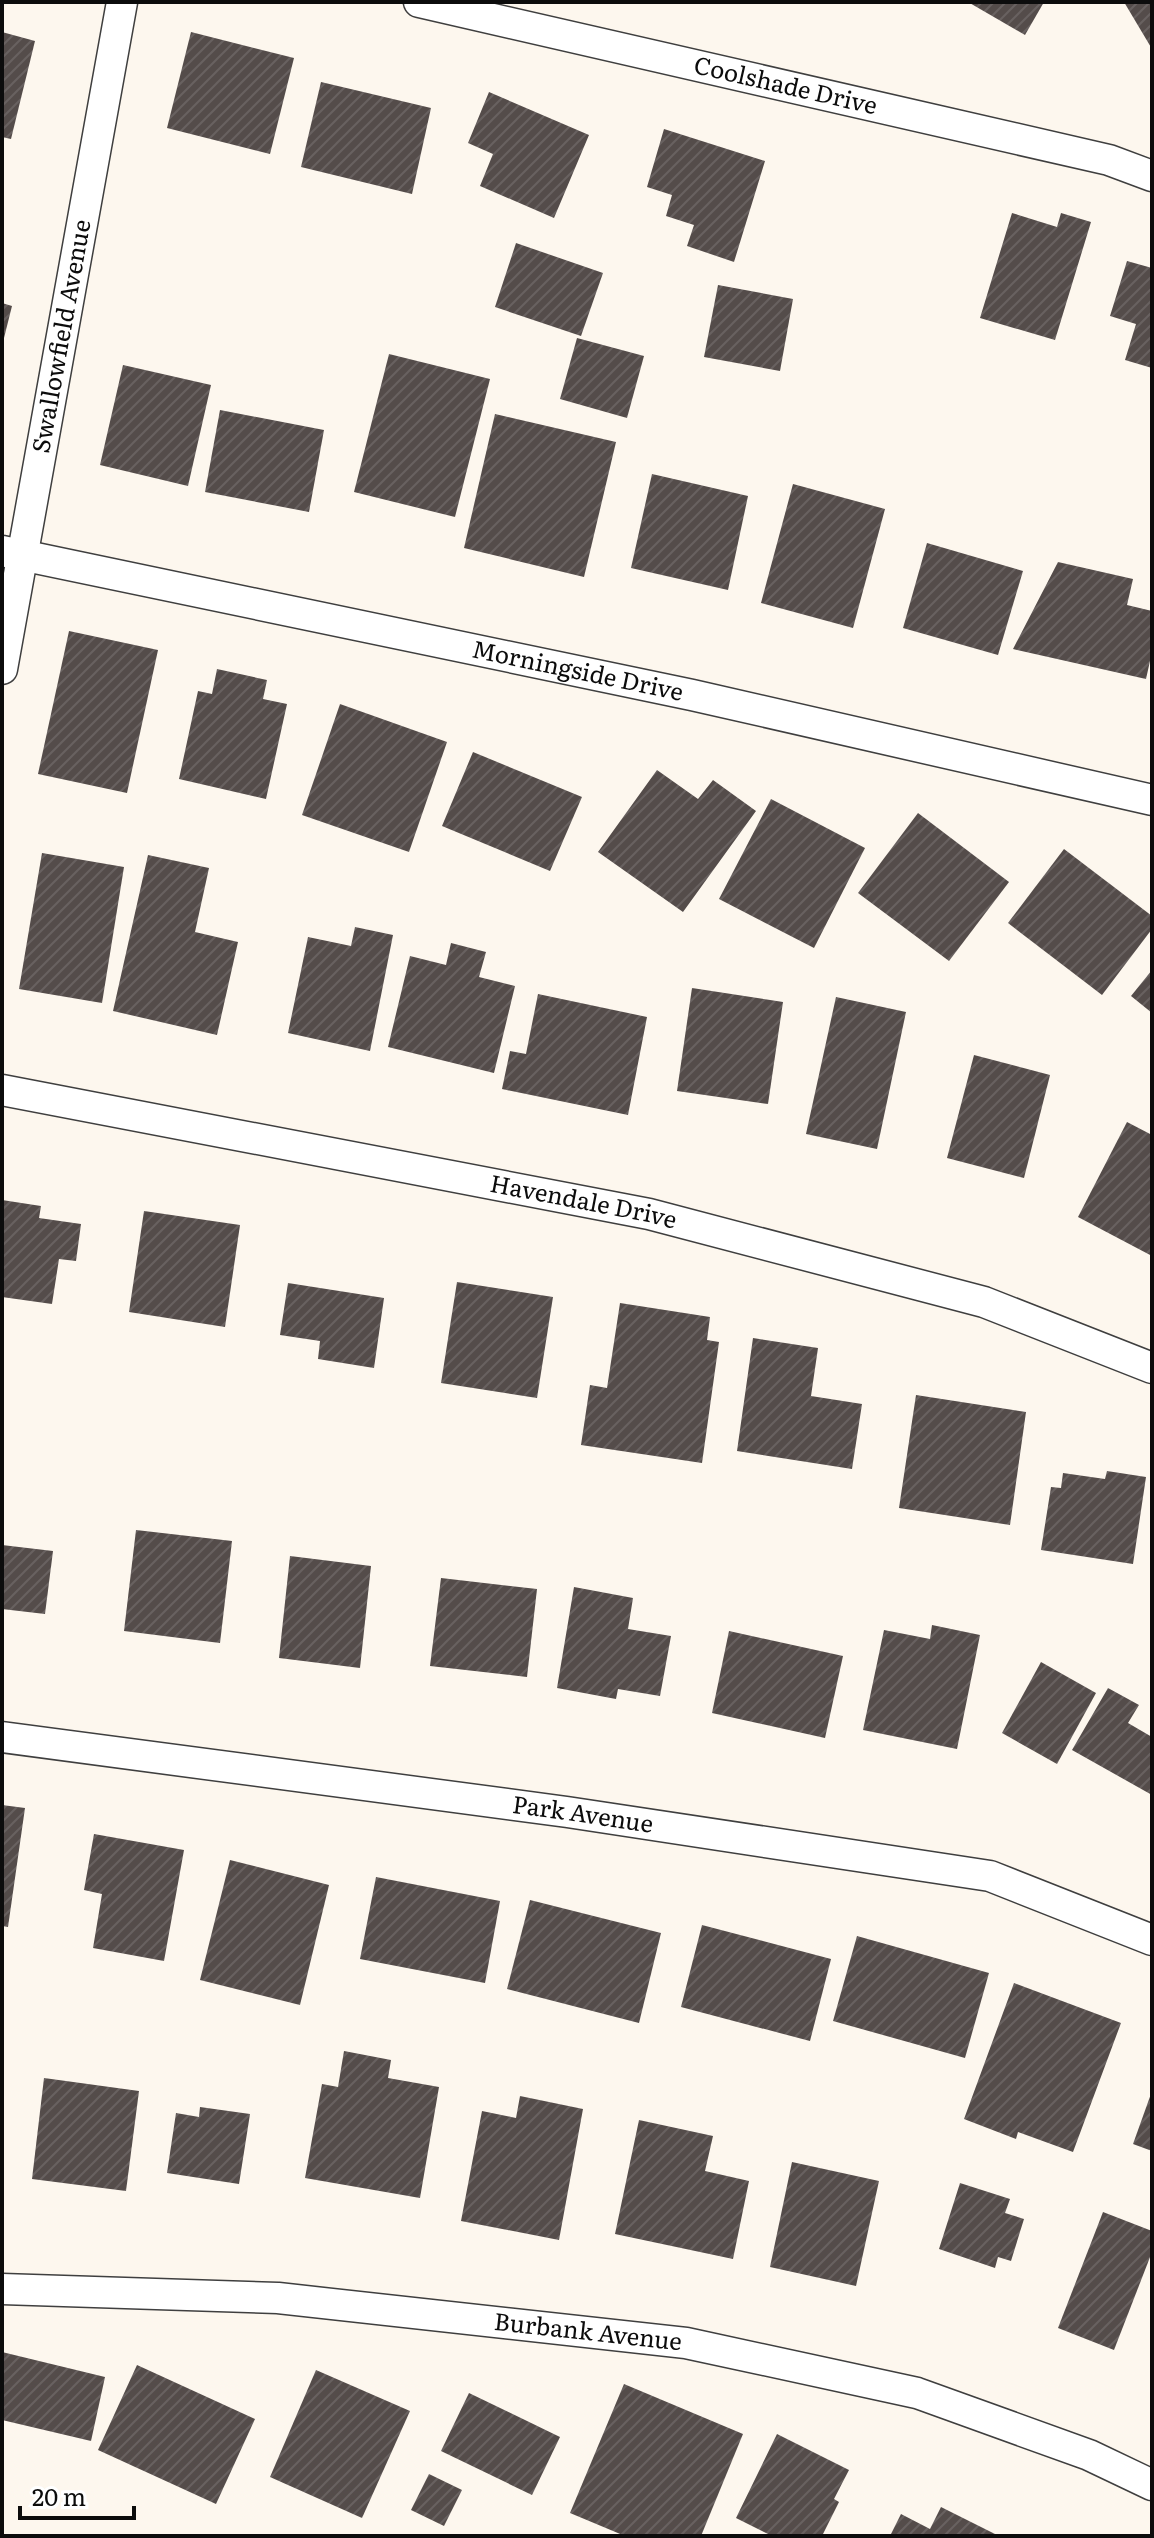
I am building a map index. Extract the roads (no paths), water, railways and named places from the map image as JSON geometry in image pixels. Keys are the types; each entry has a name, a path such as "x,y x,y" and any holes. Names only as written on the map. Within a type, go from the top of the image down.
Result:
{"street":[{"name":"Swallowfield Avenue","path":"2,669 12,553 122,2"},
{"name":"Coolshade Drive","path":"419,2 1094,156 1152,176"},
{"name":"Morningside Drive","path":"12,553 692,695 1152,800"},
{"name":"Havendale Drive","path":"2,1090 649,1214 984,1302 1152,1368"},
{"name":"Park Avenue","path":"2,1737 567,1812 990,1876 1152,1940"},
{"name":"Burbank Avenue","path":"2,2289 278,2298 686,2343 917,2393 1089,2455 1152,2485"}]}
